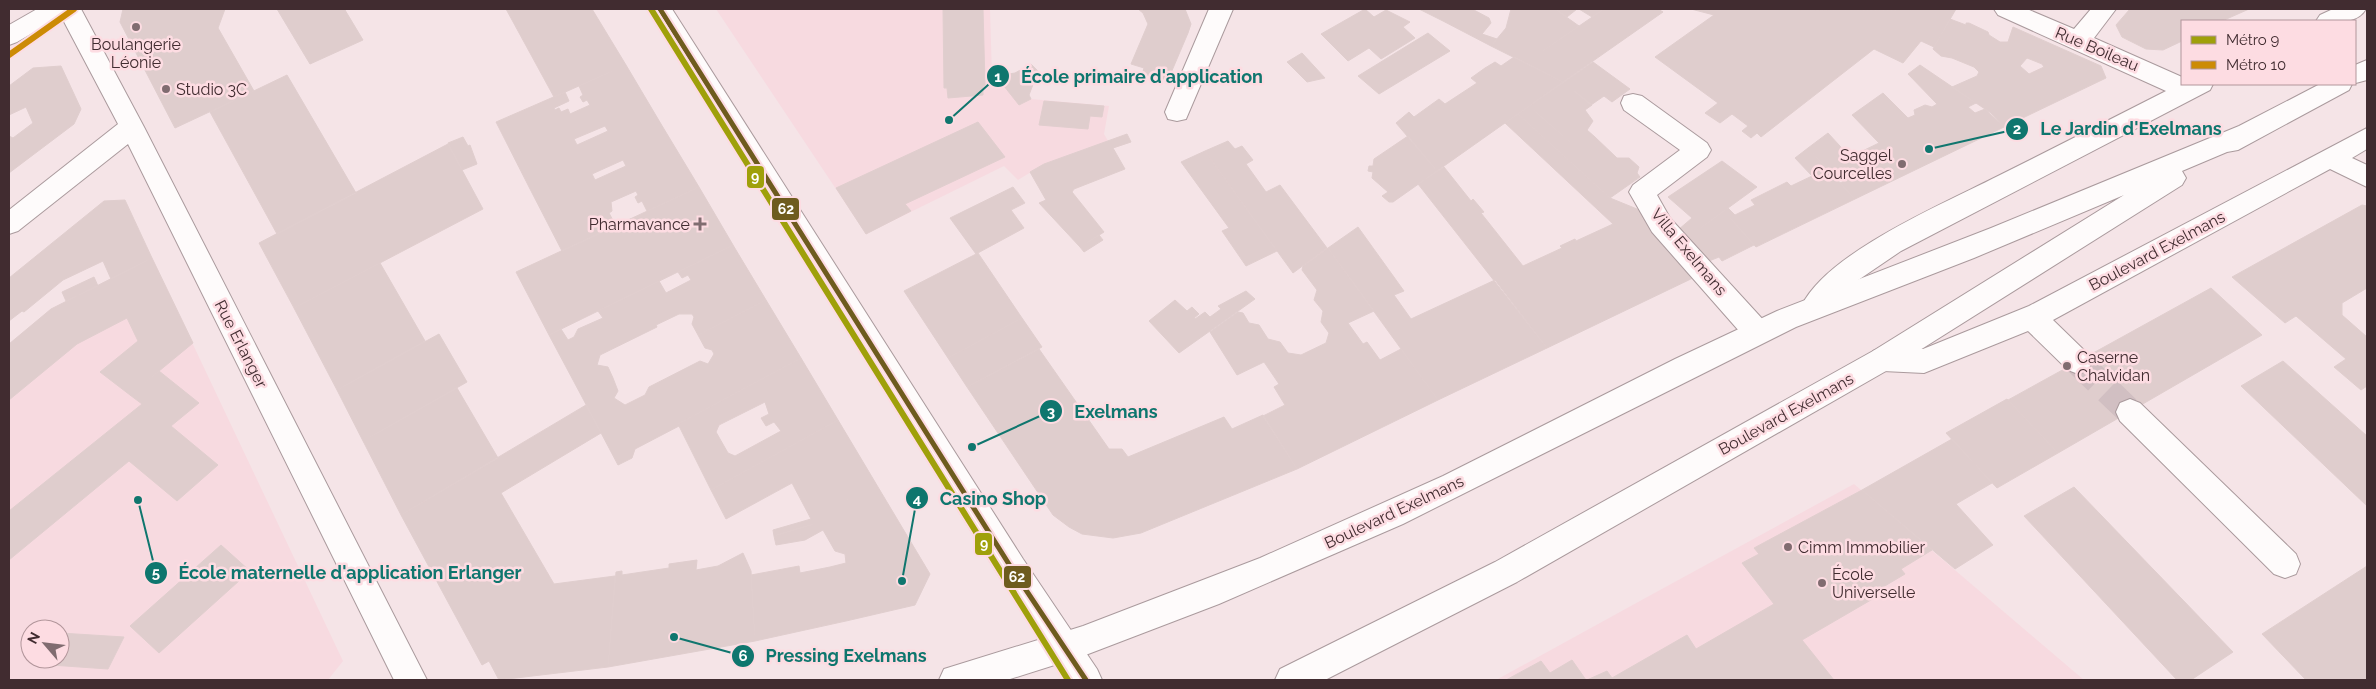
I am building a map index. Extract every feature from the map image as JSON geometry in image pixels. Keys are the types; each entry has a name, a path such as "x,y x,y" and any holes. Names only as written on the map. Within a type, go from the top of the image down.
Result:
{"street":[{"path":"9,36 55,9"},
{"name":"Rue Erlanger","path":"69,9 132,127 411,680"},
{"path":"660,9 1012,569 1086,680"},
{"path":"1177,112 1221,9"},
{"name":"Rue Boileau","path":"2006,9 2078,41 2181,82"},
{"path":"2078,41 2104,9"},
{"path":"2330,20 2354,9"},
{"path":"2356,75 2367,69"},
{"name":"Boulevard Exelmans","path":"1291,680 1506,572 1883,359 2021,271 2245,134 2338,85"},
{"name":"Boulevard Exelmans","path":"1816,305 1839,279 1892,243 2194,87"},
{"name":"Villa Exelmans","path":"1633,103 1698,150 1642,192 1662,225 1757,332"},
{"path":"9,224 132,127"},
{"name":"Boulevard Exelmans","path":"955,680 1065,646 1154,615 1292,560 1452,486 1757,332 1816,305 1968,249 2245,134"},
{"name":"Boulevard Exelmans","path":"1883,359 1924,361 2032,317 2367,138"},
{"path":"2331,158 2367,177"},
{"path":"2032,317 2078,362"},
{"path":"2130,412 2285,564"}],"shaded area":[{"path":"716,9 990,9 992,77 1015,73 1031,64 1038,71 1029,95 1031,99 1109,106 1104,134 1108,141 1044,164 1018,180 1004,166 866,234"},
{"path":"152,258 343,661 328,680 9,679 9,344 51,309"},
{"name":"École Universelle","path":"1854,484 2084,680 1496,680 1649,596"}],"building":[{"path":"123,9 225,9 218,28 254,91 175,128 120,22"},
{"path":"277,9 348,9 345,10 363,40 310,64"},
{"path":"506,9 592,9 626,65 554,97"},
{"path":"943,9 983,9 985,85 983,86 983,95 948,98 947,88 944,88"},
{"path":"1138,9 1185,9 1191,24 1188,33 1148,24 1143,13"},
{"path":"1365,9 1374,17 1386,10 1410,22 1403,27 1415,38 1381,59 1369,48 1348,61 1321,34"},
{"path":"1419,9 1453,9 1443,21"},
{"path":"1453,9 1472,9 1489,18 1491,23 1482,34 1497,39 1491,46 1443,21"},
{"path":"1511,9 1555,9 1579,26 1525,63 1491,46 1506,28"},
{"path":"1555,9 1577,9 1567,17"},
{"path":"1579,9 1604,9 1592,17"},
{"path":"1604,9 1658,9 1663,12 1563,82 1525,63"},
{"path":"1691,9 1956,9 1934,47 1921,41 1903,63 1874,49 1761,137 1757,133 1751,138 1742,131 1748,126 1732,114 1720,123 1705,113 1718,103 1655,57 1714,15"},
{"path":"2130,9 2195,9 2209,20 2181,20 2181,41 2163,50 2146,49 2122,37 2116,25"},
{"path":"2195,9 2249,9 2224,20 2209,20"},
{"path":"1950,19 1966,25 1966,23 1969,23 1988,32 1989,35 2000,42 2008,42 2013,27 2101,66 2106,78 2004,127 1991,113 1952,87 1977,76 1979,72 1974,67 1952,58 1941,56 1933,49","holes":["2027,58 2042,64 2044,67 2029,74 2020,66"]},
{"path":"1148,24 1188,33 1168,80 1142,74 1144,68 1131,64"},
{"path":"1428,33 1450,51 1379,94 1358,76"},
{"path":"1302,53 1325,78 1307,82 1287,62"},
{"path":"1514,57 1563,82 1437,171 1396,123 1409,112 1414,117 1439,99 1445,104 1477,83 1471,78 1485,68 1495,62 1501,66"},
{"path":"1593,62 1630,89 1612,102 1604,96 1591,105 1573,90 1538,114 1529,106"},
{"path":"1031,64 1038,71 1029,95 1031,99 1019,105 996,76 1015,73"},
{"path":"626,65 661,124 529,187 496,122 565,92 569,101 554,108 555,110 559,108 561,112 568,109 570,114 590,105 587,100 583,102 580,97 583,95 579,86","holes":["605,126 608,131 577,145 574,139"]},
{"path":"1920,65 1976,103 1968,107 1975,113 1985,109 2004,127 1855,199 1840,183 1853,177 1847,170 1834,176 1808,148 1828,133 1850,157 1879,143 1852,115 1883,93 1908,118 1915,115 1914,110 1925,105 1932,107 1937,104 1908,74"},
{"path":"61,66 81,109 74,124 9,173 9,136 13,138 33,123 26,107 9,115 9,86 33,68"},
{"path":"287,75 356,193 277,234 210,112"},
{"path":"1573,90 1592,105 1585,110 1593,121 1587,130 1595,137 1578,149 1538,114"},
{"path":"1044,101 1104,106 1102,117 1090,116 1088,129 1039,125"},
{"path":"1529,106 1578,149 1595,137 1617,158 1629,158 1639,167 1637,173 1640,177 1610,198 1518,114"},
{"path":"1518,114 1610,198 1637,209 1695,277 1547,348 1418,184 1444,167 1471,201 1473,199 1484,212 1481,213 1523,266 1562,248 1560,246 1575,239 1576,241 1613,224 1505,123"},
{"path":"978,122 1005,157 905,204 911,211 866,234 836,188"},
{"path":"661,124 699,187 647,211 642,201 638,203 635,197 638,195 636,191 611,202 612,211 609,213 616,226 562,251 529,187","holes":["623,160 626,166 595,180 592,174"]},
{"path":"1127,134 1131,142 1113,148 1125,169 1074,189 1072,192 1104,232 1080,247 1039,203 1046,200 1030,172 1044,164"},
{"path":"1408,136 1437,171 1393,202 1389,202 1382,196 1388,192 1372,178 1373,172 1368,171 1369,166 1373,166 1374,159"},
{"path":"463,137 468,146 470,145 477,164 462,170 448,143"},
{"path":"1228,141 1235,149 1242,146 1253,160 1246,164 1266,192 1280,185 1327,248 1293,273 1205,151"},
{"path":"448,144 483,209 294,308 259,243"},
{"path":"1808,148 1855,199 1756,247 1724,211 1728,208 1735,215 1755,205 1751,200 1787,182 1791,186 1812,176 1795,158"},
{"path":"1205,151 1277,251 1246,266 1222,231 1229,228 1181,162"},
{"path":"1722,161 1757,187 1688,237 1678,230 1692,218 1668,197"},
{"path":"699,187 733,245 549,335 516,272"},
{"path":"1013,187 1025,203 1011,210 1024,228 976,254 950,218"},
{"path":"125,200 152,258 111,279 103,261 63,280 24,312 22,311 9,321 9,278 104,201"},
{"path":"2362,205 2367,206 2367,288 2342,303 2342,315 2367,337 2367,386 2361,390 2334,367 2346,359 2296,316 2285,323 2232,277"},
{"path":"1724,211 1754,245 1722,261 1719,257 1709,261 1688,237"},
{"path":"1358,227 1404,291 1394,295 1411,319 1495,280 1547,348 1438,400 1328,248"},
{"path":"1099,235 1103,240 1084,252 1080,247"},
{"path":"733,245 766,300 698,335 692,324 694,317 692,314 679,314 656,325 657,327 600,355 597,365 608,367 613,378 581,395 549,335 561,329 568,340 574,337 578,329 603,318 598,311 659,281 666,293 691,280 688,275 682,278 678,272"},
{"path":"1328,248 1374,311 1348,323 1363,344 1367,342 1380,360 1401,349 1438,400 1297,469 1263,416 1285,405 1274,387 1279,384 1264,362 1237,375 1210,332 1238,312 1243,313 1249,323 1259,325 1268,339 1280,342 1288,353 1301,355 1326,343 1329,333 1321,322 1323,311 1314,300 1317,290 1302,270 1303,266"},
{"path":"978,253 1022,318 948,358 904,291"},
{"path":"152,258 193,343 130,395 100,372 138,341 127,318 77,344 9,400 9,344 51,309"},
{"path":"380,263 425,341 337,390 294,308"},
{"path":"94,277 98,286 66,301 62,292"},
{"path":"2211,288 2262,335 2058,453 2008,400"},
{"path":"1246,291 1255,299 1179,353 1149,321 1175,300 1187,311 1192,307 1199,314 1195,319 1205,312 1210,317 1221,309 1218,306"},
{"path":"766,300 801,358 635,449 632,458 618,465 581,395 613,378 618,391 614,398 625,405 645,395 649,387 700,361 708,364 714,354 712,350 705,348 698,335"},
{"path":"1022,318 1042,347 967,387 948,358"},
{"path":"439,334 467,382 363,441 337,390"},
{"path":"1039,349 1109,449 1122,449 1128,457 1224,417 1232,429 1263,415 1297,469 1141,533 1113,538 1082,534 1053,515 967,387"},
{"path":"801,358 838,420 711,490 678,424","holes":["765,402 769,414 761,418 766,426 774,422 781,431 735,456 728,453 716,432 719,425"]},
{"path":"2283,361 2367,436 2367,506 2241,386"},
{"path":"159,371 199,403 171,426 218,465 177,501 129,461 9,560 9,511 142,404 130,395"},
{"path":"457,388 498,458 401,515 363,441"},
{"path":"2007,399 2058,453 1997,488 1946,433"},
{"path":"586,405 601,433 501,493 554,584 615,576 608,667 499,680 489,661 482,665 401,515"},
{"path":"838,420 875,482 847,498 848,501 837,509 839,512 814,524 774,536 773,530 811,519 792,483 726,519 711,490"},
{"path":"1952,439 1992,483 1956,504 1993,545 1955,569 1862,490"},
{"path":"875,482 930,574 915,605 846,621 844,589 833,591 830,567 846,563 845,554 835,551 823,530 805,540 796,529 814,524 839,512 837,509 848,501 847,498"},
{"path":"2074,487 2233,652 2191,680 2177,680 2024,516"},
{"path":"1862,490 1932,550 1901,569 1905,574 1873,593 1876,597 1802,640 1834,680 1587,680 1607,671 1612,678 1687,635 1696,649 1774,604 1742,563 1759,554 1754,548"},
{"path":"796,529 805,540 776,545 774,536"},
{"path":"221,545 250,571 159,653 130,626"},
{"path":"743,553 751,571 755,641 608,667 616,572 622,571 622,575 669,568 669,564 697,560 696,570 718,566"},
{"path":"799,566 800,573 830,567 833,591 844,589 846,621 755,641 751,575"},
{"path":"2367,566 2367,680 2306,680 2262,634"},
{"path":"70,634 124,637 108,669 70,666"},
{"path":"1572,660 1586,680 1506,680 1541,661 1550,673"}],"tunnel":[{"path":"2078,362 2130,412"}],"metro line":[{"name":"10","path":"9,55 74,9"},
{"name":"9","path":"651,9 1068,680"}],"transit line":[{"name":"62","path":"660,9 1012,569 1086,680"}],"place":[{"name":"Boulangerie Léonie","path":"136,27"},
{"name":"Studio 3C","path":"166,89"},
{"name":"École primaire d'application","path":"949,120"},
{"name":"Le Jardin d'Exelmans","path":"1929,149"},
{"name":"Saggel Courcelles","path":"1902,164"},
{"name":"Pharmavance","path":"700,224"},
{"name":"Caserne Chalvidan","path":"2067,366"},
{"name":"Exelmans","path":"972,447"},
{"name":"École maternelle d'application Erlanger","path":"138,500"},
{"name":"Cimm Immobilier","path":"1788,547"},
{"name":"Casino Shop","path":"902,581"},
{"name":"École Universelle","path":"1822,583"},
{"name":"Pressing Exelmans","path":"674,637"}]}
